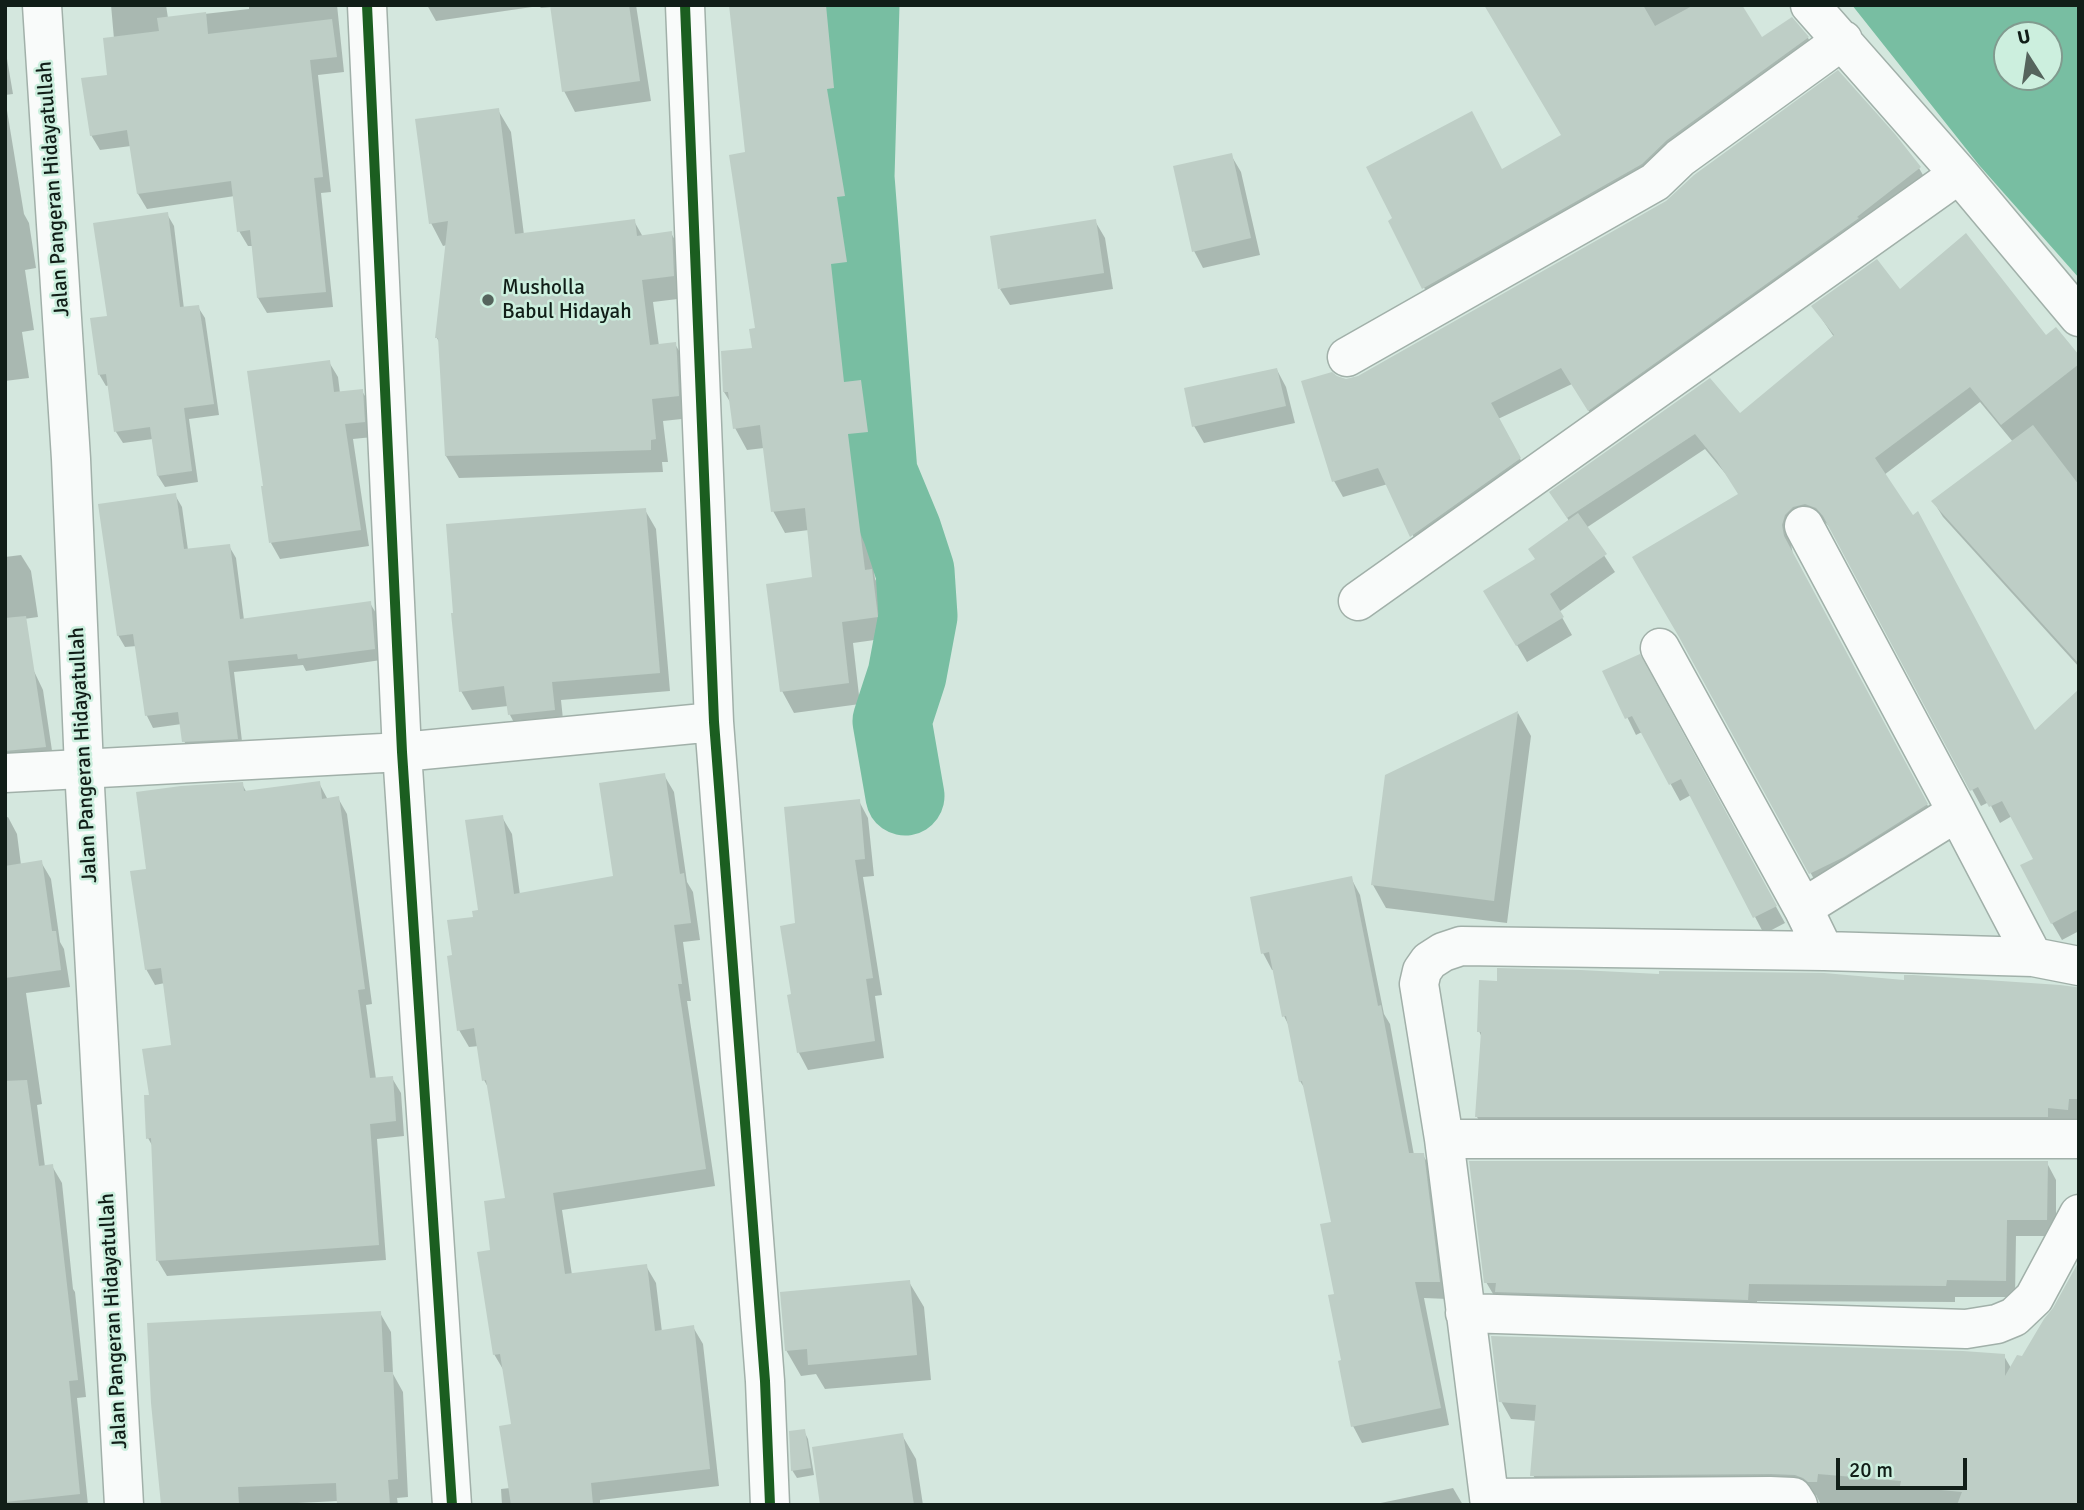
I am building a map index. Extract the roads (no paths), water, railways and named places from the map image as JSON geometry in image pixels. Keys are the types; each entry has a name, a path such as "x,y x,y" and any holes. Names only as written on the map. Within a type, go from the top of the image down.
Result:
{"street":[{"name":"Jalan Pangeran Hidayatullah","path":"42,5 72,459 84,768 124,1505"},
{"path":"368,5 402,752 452,1505"},
{"path":"685,5 715,722 765,1381 770,1505"},
{"path":"1810,5 1959,174 2079,317"},
{"path":"1347,357 1655,182 1680,158 1843,40"},
{"path":"1357,601 1959,174"},
{"path":"1804,526 2033,957"},
{"path":"1660,648 1824,951"},
{"path":"5,773 402,752 715,722"},
{"path":"1802,908 1957,812"},
{"path":"1798,1505 1793,1497 1770,1496 1490,1501 1444,1139 1419,984 1422,971 1429,961 1443,952 1461,946 2033,957 2079,966"},
{"path":"1444,1139 2079,1139"},
{"path":"1465,1313 1966,1329 1987,1326 2014,1317 2034,1298 2079,1214"}],"waterway":[{"path":"860,5 855,177 878,473 915,571 918,616 907,675 892,721 905,796"}],"place":[{"name":"Musholla Babul Hidayah","path":"488,300"}]}
